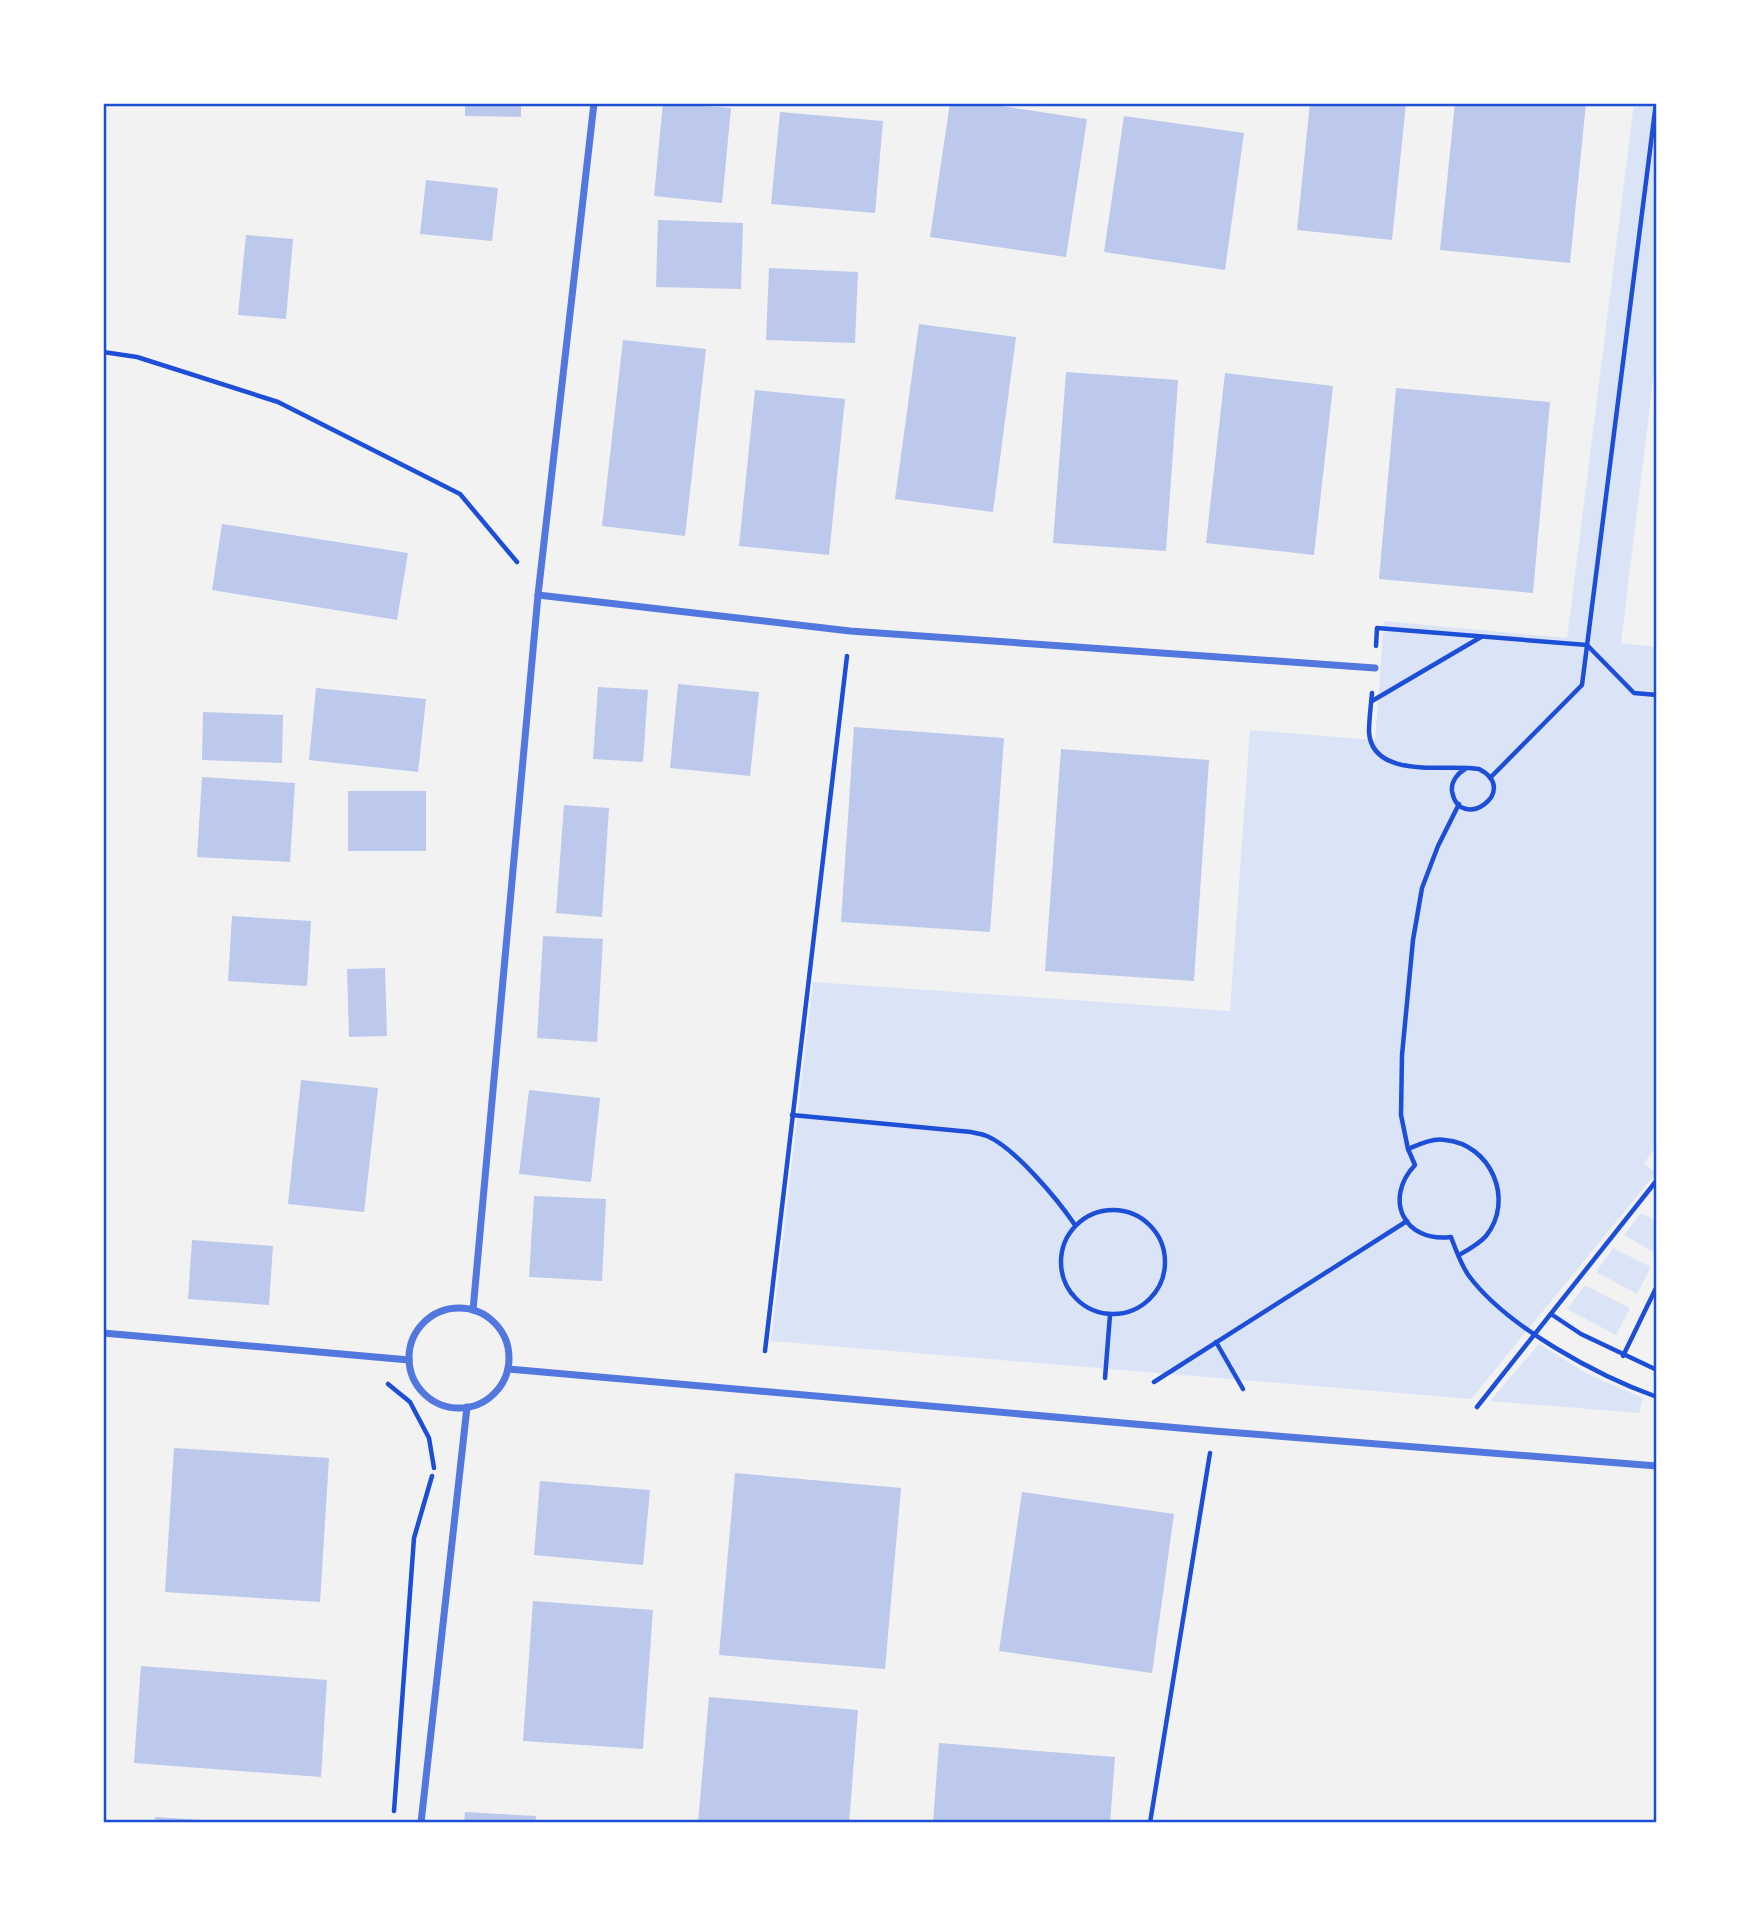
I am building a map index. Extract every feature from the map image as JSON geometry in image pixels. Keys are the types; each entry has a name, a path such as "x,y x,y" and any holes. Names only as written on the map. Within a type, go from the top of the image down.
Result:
{"street":[{"path":"473,1310 538,595 594,103"},
{"path":"538,595 850,631 1375,668"},
{"path":"458,1308 473,1310 498,1326 509,1354 508,1369 493,1395 467,1408 450,1408 434,1402 421,1391 413,1377 409,1360 411,1345 428,1318 442,1311 458,1308"},
{"path":"103,1333 409,1360"},
{"path":"508,1369 1214,1431 1657,1466"},
{"path":"421,1823 467,1408"}],"path":[{"path":"1490,778 1582,685 1656,103"},
{"path":"103,352 137,358 278,401 460,494 513,555 538,595"},
{"path":"1465,769 1459,773 1452,785 1455,799 1470,809 1483,807 1493,791 1490,778 1479,769 1405,765 1383,759 1375,749 1369,733 1377,628 1587,645 1634,693 1657,695"},
{"path":"765,1351 850,631"},
{"path":"1372,701 1482,637"},
{"path":"1459,804 1438,846 1422,888 1413,940 1402,1055 1401,1115 1408,1149 1415,1165 1405,1175 1399,1188 1399,1203 1403,1216 1412,1228 1423,1236 1437,1239 1451,1237 1468,1275 1483,1292 1535,1334 1595,1371 1657,1397"},
{"path":"792,1115 971,1132 987,1136 1008,1150 1047,1188 1075,1225"},
{"path":"1408,1149 1427,1141 1444,1139 1462,1143 1478,1153 1490,1167 1497,1184 1499,1203 1494,1220 1485,1236 1459,1255"},
{"path":"1478,1407 1657,1180"},
{"path":"1107,1209 1124,1210 1141,1216 1154,1228 1163,1244 1166,1262 1163,1279 1154,1294 1142,1306 1127,1313 1110,1315 1093,1311 1068,1289 1062,1273 1061,1256 1075,1225 1089,1215 1107,1209"},
{"path":"1154,1382 1407,1221"},
{"path":"1623,1356 1657,1286"},
{"path":"1551,1314 1581,1334 1657,1370"},
{"path":"1105,1378 1110,1315"},
{"path":"1216,1342 1243,1389"},
{"path":"378,1376 410,1402 429,1438 434,1471 414,1538 393,1823"},
{"path":"1150,1823 1214,1431"}],"shaded area":[{"path":"1634,103 1657,103 1657,348 1621,643 1657,647 1657,1146 1644,1163 1656,1173 1471,1399 771,1341 813,982 1230,1011 1250,730 1375,740 1384,621 1567,638"},
{"path":"1641,1213 1657,1221 1657,1254 1624,1235"},
{"path":"1613,1248 1651,1267 1637,1294 1596,1272"},
{"path":"1585,1285 1630,1308 1616,1335 1567,1309"},
{"path":"1539,1344 1588,1374 1643,1398 1639,1413 1490,1401"}],"building":[{"path":"465,103 521,103 521,117 465,116"},
{"path":"663,103 731,108 722,203 654,196"},
{"path":"950,103 982,103 1087,119 1066,257 930,237"},
{"path":"1310,103 1406,103 1392,240 1297,230"},
{"path":"1455,103 1586,103 1570,263 1440,250"},
{"path":"780,112 883,121 875,213 771,204"},
{"path":"1124,116 1244,133 1225,270 1104,252"},
{"path":"426,180 498,188 492,241 420,234"},
{"path":"658,220 743,223 741,289 656,287"},
{"path":"246,235 293,239 286,319 238,315"},
{"path":"769,268 858,272 855,343 766,340"},
{"path":"919,324 1016,337 993,512 895,499"},
{"path":"623,340 706,349 685,536 602,526"},
{"path":"1066,372 1178,380 1166,551 1053,543"},
{"path":"1225,373 1333,386 1314,555 1206,543"},
{"path":"1396,388 1550,402 1533,593 1379,579"},
{"path":"755,390 845,399 829,555 739,546"},
{"path":"222,524 408,553 397,620 212,590"},
{"path":"678,684 759,692 750,776 670,768"},
{"path":"598,687 648,690 643,762 593,759"},
{"path":"316,688 426,699 418,772 309,760"},
{"path":"203,712 283,715 282,763 202,760"},
{"path":"854,727 1004,738 990,932 841,922"},
{"path":"1061,749 1209,760 1194,981 1045,971"},
{"path":"202,777 295,783 290,862 197,857"},
{"path":"348,791 426,791 426,851 348,851"},
{"path":"564,805 609,808 602,917 556,913"},
{"path":"232,916 311,921 307,986 228,981"},
{"path":"543,936 603,939 597,1042 537,1038"},
{"path":"385,968 387,1036 349,1037 347,969"},
{"path":"301,1080 378,1088 364,1212 288,1204"},
{"path":"529,1090 600,1098 591,1182 519,1174"},
{"path":"534,1196 606,1199 602,1281 529,1277"},
{"path":"192,1240 273,1246 269,1305 188,1299"},
{"path":"174,1448 329,1458 320,1602 165,1592"},
{"path":"735,1473 901,1488 885,1669 719,1655"},
{"path":"540,1481 650,1490 643,1565 534,1555"},
{"path":"1022,1492 1174,1514 1152,1673 999,1651"},
{"path":"533,1601 653,1610 643,1749 523,1741"},
{"path":"141,1666 327,1680 321,1777 134,1763"},
{"path":"709,1697 858,1710 849,1823 698,1823"},
{"path":"939,1743 1115,1757 1110,1823 933,1823"},
{"path":"465,1812 536,1816 535,1823 464,1823"},
{"path":"155,1817 217,1821 217,1823 154,1823"}]}
